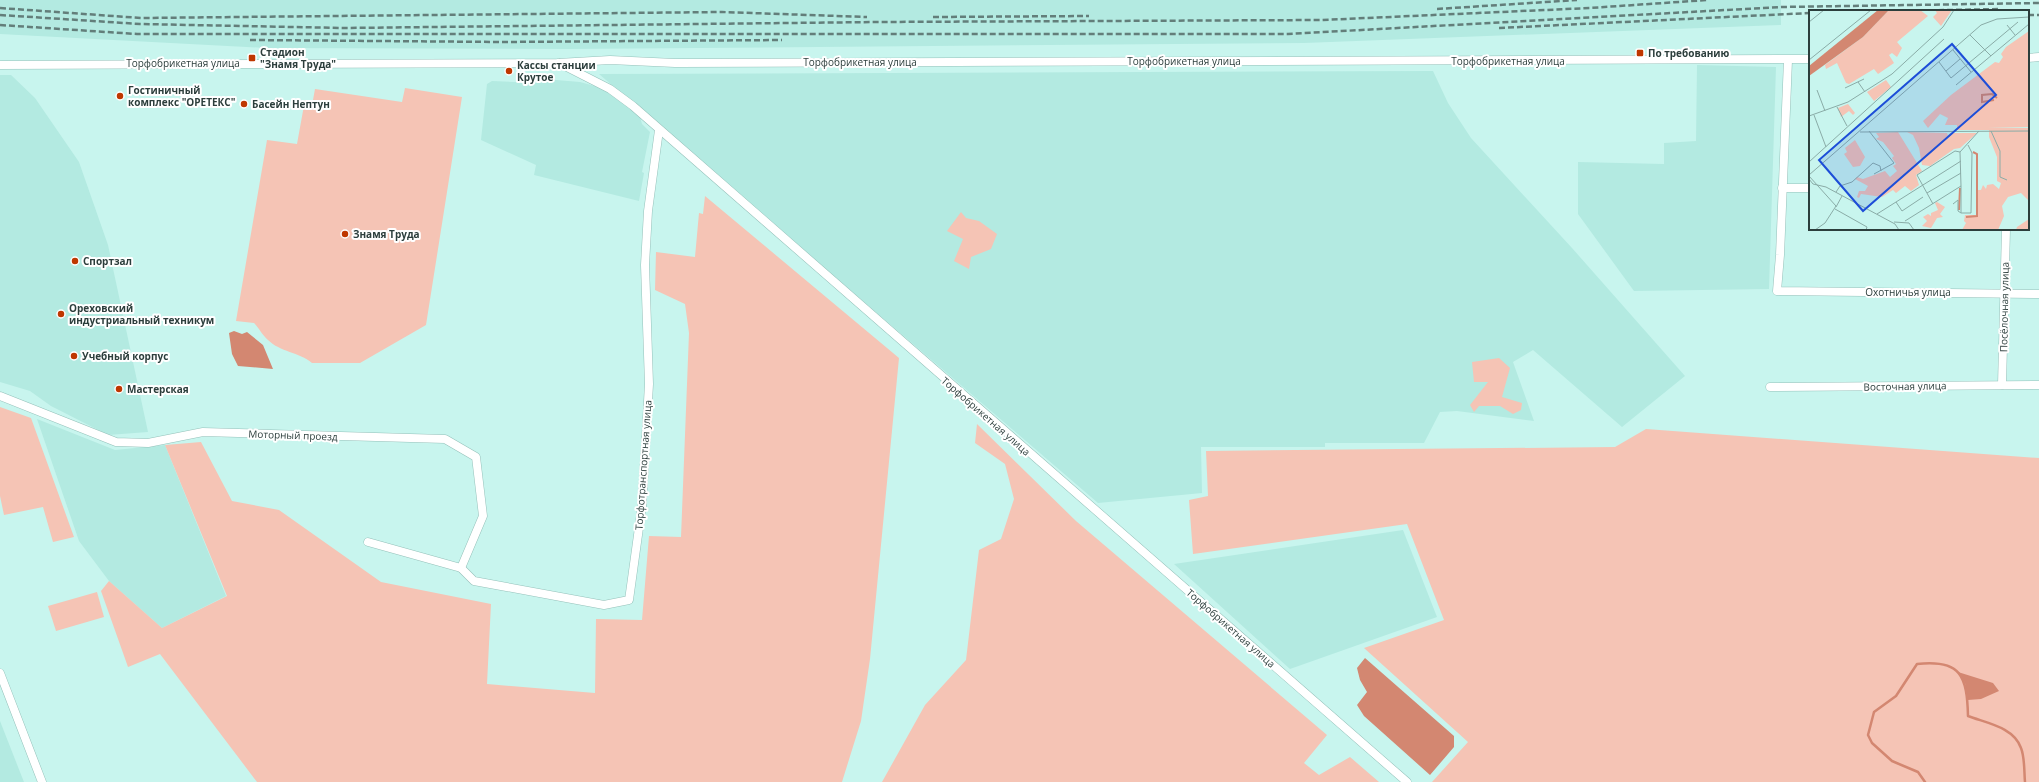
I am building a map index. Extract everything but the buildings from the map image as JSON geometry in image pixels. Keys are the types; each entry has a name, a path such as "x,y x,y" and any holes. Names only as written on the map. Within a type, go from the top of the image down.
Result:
{"street":[{"name":"Торфобрикетная улица","path":"0,64 558,63 610,60 675,63 1809,59"},
{"path":"1788,60 1782,188 1809,188"},
{"name":"Торфобрикетная улица","path":"558,63 610,89 659,130 1407,782"},
{"name":"Торфотранспортная улица","path":"368,542 461,568 474,581 482,583 604,605 629,600 642,506 649,384 645,265 648,211 659,130"},
{"name":"Охотничья улица","path":"1782,188 1780,255 1777,291 2039,294"},
{"name":"Посёлочная улица","path":"2002,385 2006,230"},
{"name":"Восточная улица","path":"1770,387 2039,385"},
{"name":"Моторный проезд","path":"0,396 116,442 148,443 203,432 445,439 476,457 484,516 461,568"},
{"path":"0,672 42,782"}],"shaded area":[{"path":"0,0 1781,0 1781,25 1304,43 568,49 266,48 0,34"},
{"path":"1697,65 1776,67 1769,289 1634,291 1578,214 1578,162 1664,164 1664,143 1696,141"},
{"path":"1433,71 1448,103 1471,138 1572,248 1685,376 1622,427 1533,350 1513,362 1534,421 1457,411 1440,412 1424,443 1325,443 1325,447 1201,447 1202,493 1098,503 599,74"},
{"name":"Ореховский индустриальный техникум","path":"0,75 11,75 35,98 79,162 108,245 148,432 108,435 51,406 30,391 0,382"},
{"path":"544,79 580,82 602,88 640,117 642,124 650,132 642,172 644,173 639,201 534,175 536,165 481,140 487,84 492,81 543,83"},
{"name":"Знамя Труда","path":"405,88 462,97 426,325 360,363 312,363 301,356 273,344 254,323 236,321 267,140 297,144 305,100 313,100 315,89 402,102"},
{"path":"705,196 899,358 870,659 861,721 842,782 257,782 160,654 128,667 101,591 109,581 162,628 227,596 165,445 201,442 232,501 279,510 381,582 491,604 487,684 595,693 596,619 642,620 649,536 681,537 689,333 685,304 655,290 656,252 695,257 699,213 703,214"},
{"path":"961,212 966,218 979,221 997,234 991,249 971,257 969,269 954,261 963,239 947,231"},
{"path":"234,331 242,334 247,332 263,345 273,369 238,366 232,354 229,333"},
{"path":"1499,358 1510,368 1502,397 1522,403 1521,410 1513,414 1500,406 1479,406 1474,412 1470,405 1488,382 1474,382 1472,362"},
{"path":"0,407 31,418 74,537 53,542 43,507 4,515 0,496"},
{"path":"37,419 115,450 165,445 226,596 162,628 109,581 79,541"},
{"path":"977,424 1076,521 1327,735 1304,763 1319,775 1350,757 1379,782 882,782 925,705 966,660 979,550 1001,539 1014,499 1005,464 975,443"},
{"path":"1646,429 2039,458 2039,782 1432,782 1468,742 1364,648 1444,620 1407,524 1193,554 1189,500 1208,496 1206,451 1615,447"},
{"path":"1403,530 1437,617 1290,669 1174,564"},
{"path":"97,592 104,617 56,631 48,606"},
{"path":"1365,658 1454,736 1454,747 1430,775 1364,716 1357,705 1367,692 1360,680 1357,668"},
{"path":"1958,672 1993,683 1999,691 1981,699 1968,700 1965,683"},
{"path":"0,721 20,772 24,782 0,782"}],"waterway":[{"path":"1925,782 1918,772 1892,761 1872,743 1868,735 1874,712 1896,696 1917,664 1932,663 1943,664 1959,673 1966,690 1968,716 2006,730 2017,741 2023,756 2025,782"}],"railway":[{"path":"1437,9 1577,0"},
{"path":"0,15 140,24 345,28 876,22 1322,20 1590,8 1707,0"},
{"path":"0,25 137,34 1288,34 1781,7 2039,3"},
{"path":"0,8 141,18 722,12 867,17"},
{"path":"1947,10 2001,9"},
{"path":"1499,28 1809,13"},
{"path":"2029,15 2039,15"},
{"path":"933,17 1089,16"},
{"path":"250,40 502,42 782,40"}],"place":[{"name":"По требованию","path":"1640,53"},
{"name":"Стадион \"Знамя Труда\"","path":"252,58"},
{"name":"Кассы станции Крутое","path":"509,71"},
{"name":"Гостиничный комплекс \"ОРЕТЕКС\"","path":"120,96"},
{"name":"Басейн Нептун","path":"244,104"},
{"name":"Знамя Труда","path":"345,234"},
{"name":"Спортзал","path":"75,261"},
{"name":"Ореховский индустриальный техникум","path":"61,314"},
{"name":"Учебный корпус","path":"74,356"},
{"name":"Мастерская","path":"119,389"}]}
